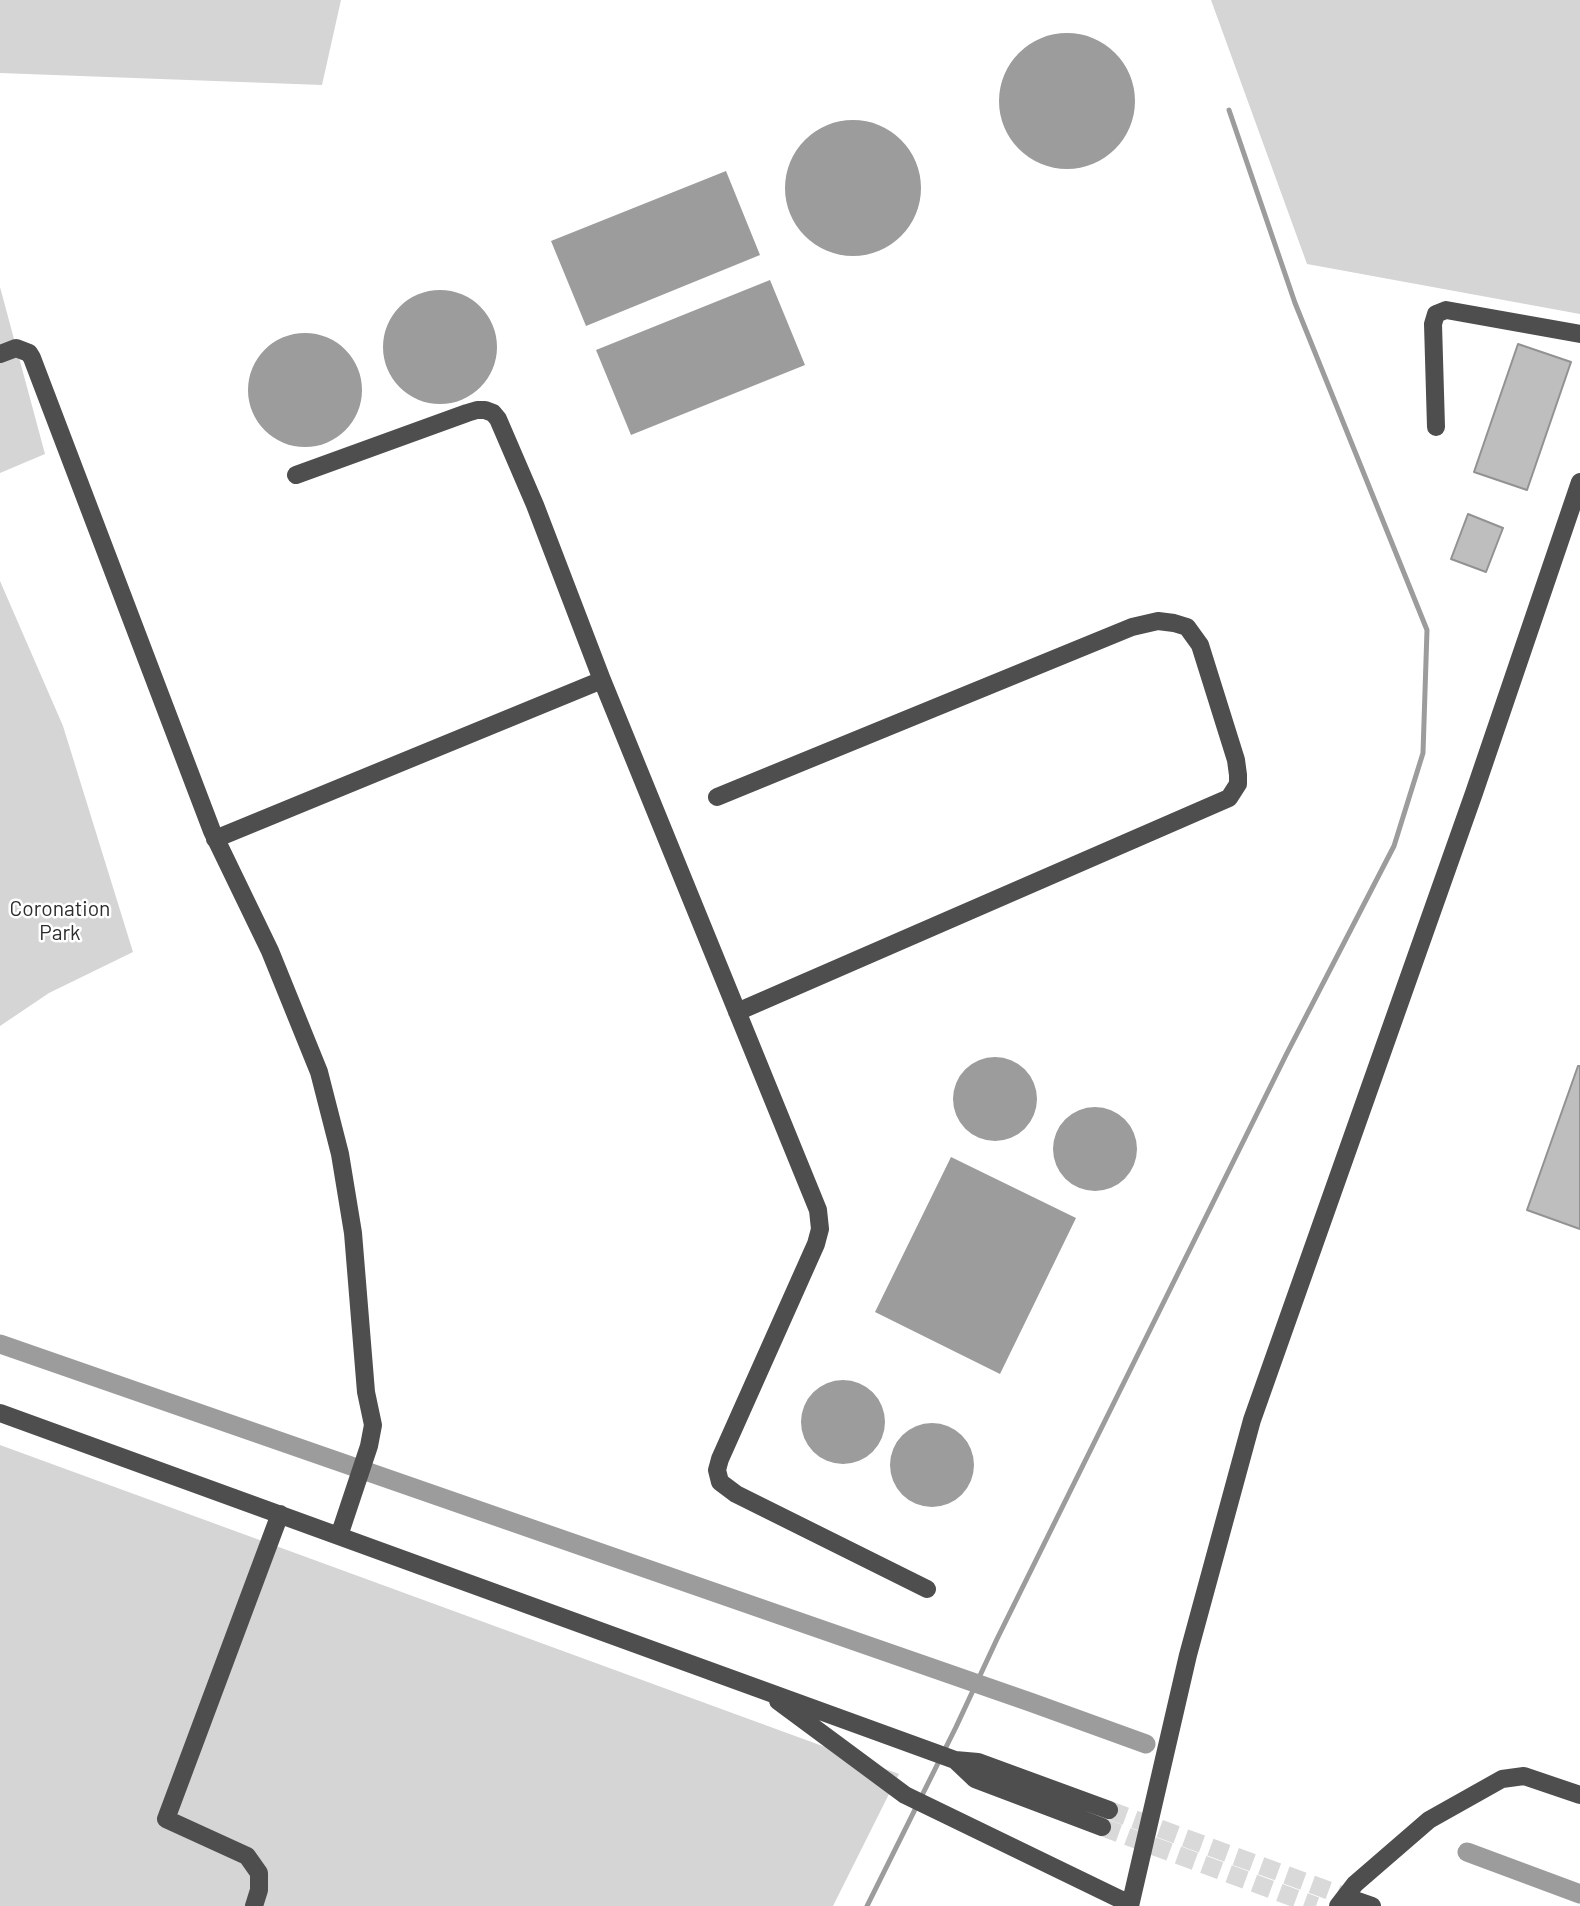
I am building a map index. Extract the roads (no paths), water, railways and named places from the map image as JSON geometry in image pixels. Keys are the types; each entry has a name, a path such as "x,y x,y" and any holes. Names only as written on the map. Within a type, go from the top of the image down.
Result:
{"street":[{"path":"1436,427 1433,324 1436,314 1446,310 1580,334"},
{"path":"0,354 16,348 29,353 32,358 215,839 270,951 319,1072 340,1154 352,1233 366,1392 373,1425 369,1446 340,1536"},
{"path":"296,475 477,410 493,413 498,419 818,1210 820,1229 816,1244 720,1459 720,1482 736,1494 927,1589"},
{"path":"764,1690 905,1795 1130,1905 1188,1655 1252,1420 1474,793 1580,482"},
{"path":"717,797 1132,627 1158,621 1187,627 1200,645 1236,760 1238,775 1238,783 1229,798 737,1012"},
{"path":"215,839 602,680"},
{"path":"0,1413 922,1747 956,1759 978,1762 1105,1818"},
{"path":"254,1906 260,1873 247,1856 166,1819 281,1514"},
{"path":"1371,1906 1345,1902 1355,1884 1429,1820 1502,1779 1524,1776 1580,1795"}],"waterway":[{"path":"867,1906 1286,1055 1394,846 1423,753 1427,630 1295,303 1229,110"},
{"path":"0,1344 1146,1744"},
{"path":"1467,1852 1580,1894"}],"tunnel":[{"path":"1109,1810 1352,1899"},
{"path":"1102,1827 1316,1906"}],"park label":[{"name":"Coronation Park","path":"60,921"}]}
